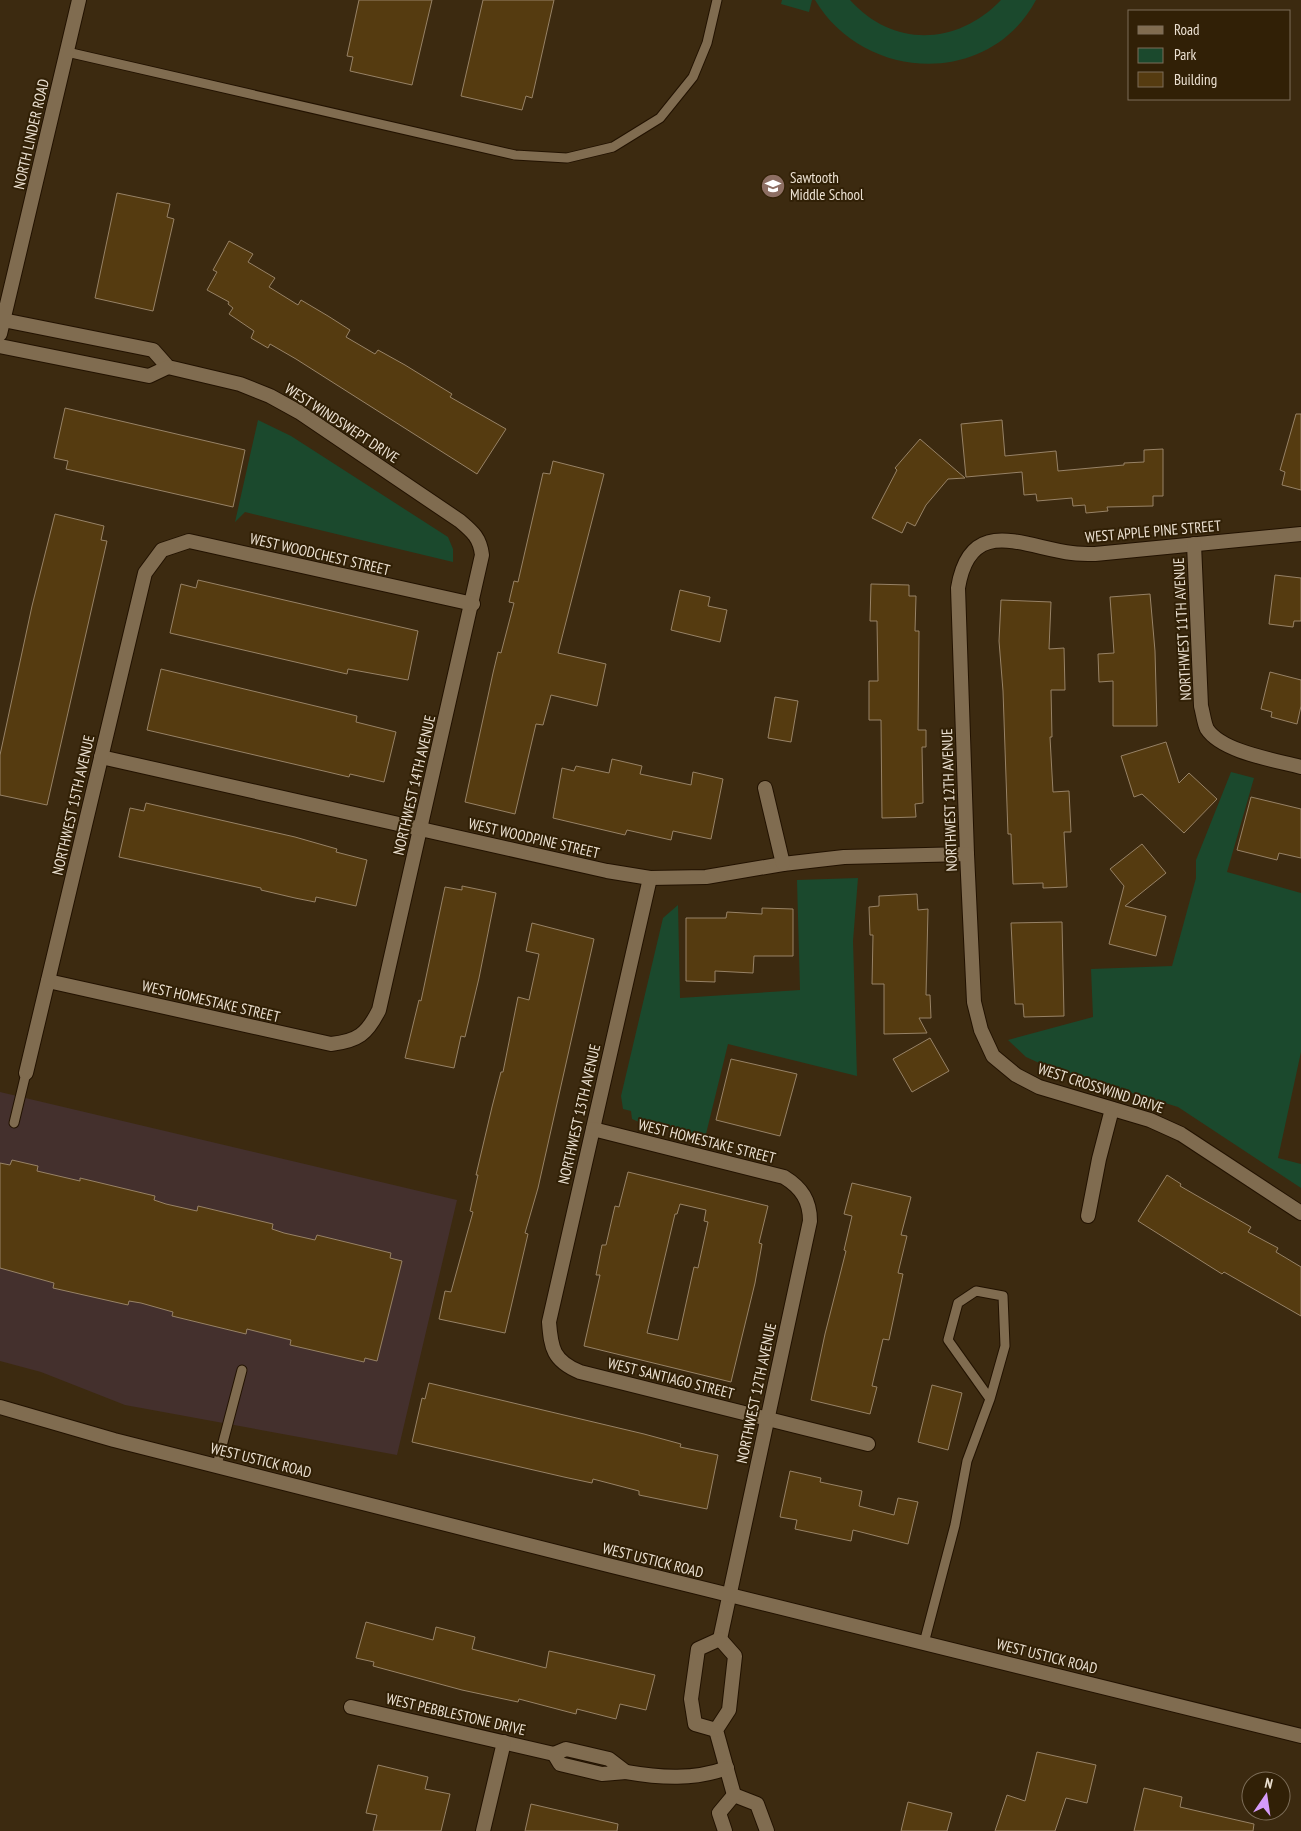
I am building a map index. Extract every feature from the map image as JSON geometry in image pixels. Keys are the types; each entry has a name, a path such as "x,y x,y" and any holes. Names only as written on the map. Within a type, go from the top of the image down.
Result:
{"street":[{"name":"NORTH LINDER ROAD","path":"2,327 79,0"},
{"path":"0,346 148,376 168,367 153,350 2,327"},
{"name":"WEST WINDSWEPT DRIVE","path":"168,367 240,384 270,396 299,412 460,520 480,541"},
{"name":"WEST APPLE PINE STREET","path":"979,546 995,540 1014,540 1072,553 1095,554 1301,534"},
{"name":"WEST WOODCHEST STREET","path":"162,550 189,541 472,604"},
{"name":"NORTHWEST 14TH AVENUE","path":"365,1032 379,1010 480,570 482,555 480,541"},
{"name":"NORTHWEST 11TH AVENUE","path":"1194,544 1201,706 1207,728 1216,738 1236,749 1301,767"},
{"name":"NORTHWEST 12TH AVENUE","path":"979,546 969,556 961,574 958,588 974,1002 981,1030 993,1056"},
{"name":"NORTHWEST 15TH AVENUE","path":"26,1073 145,573 162,550"},
{"name":"WEST WOODPINE STREET","path":"101,757 607,871 650,878 706,877 783,864 849,857 967,854"},
{"path":"765,788 783,864"},
{"name":"NORTHWEST 13TH AVENUE","path":"557,1358 551,1342 549,1322 650,878"},
{"name":"WEST HOMESTAKE STREET","path":"48,981 332,1044 349,1042 365,1032"},
{"name":"WEST CROSSWIND DRIVE","path":"993,1056 1016,1074 1039,1087 1150,1120 1181,1134 1301,1213"},
{"path":"1088,1216 1099,1159 1112,1109"},
{"name":"WEST HOMESTAKE STREET","path":"593,1129 784,1177 797,1185 805,1197"},
{"name":"NORTHWEST 12TH AVENUE","path":"720,1639 810,1221 810,1208 805,1197"},
{"name":"WEST SANTIAGO STREET","path":"557,1358 568,1368 580,1372 868,1444"},
{"name":"WEST USTICK ROAD","path":"0,1407 114,1440 729,1595 1301,1736"},
{"path":"720,1639 735,1656 730,1710 716,1730 695,1724 691,1699 698,1649 720,1639"},
{"name":"WEST PEBBLESTONE DRIVE","path":"351,1707 554,1754 560,1764 602,1774 626,1772 662,1778 708,1775 727,1768"},
{"path":"716,1730 734,1795"},
{"path":"483,1831 504,1742"},
{"path":"725,1831 719,1812 734,1795"},
{"path":"734,1795 757,1804 767,1831"}],"lane":[{"path":"67,52 515,155 566,158 613,147 660,118 693,77 707,42 717,0"},
{"path":"14,1123 26,1073"},
{"path":"924,1643 956,1525 967,1461 990,1399 1005,1346 1003,1296 976,1291 958,1303 948,1340 990,1399"},
{"path":"217,1465 242,1370"}],"shaded area":[{"path":"0,1092 457,1200 397,1455 125,1405 41,1372 0,1361"}],"green space":[{"path":"782,0 812,0 809,12 781,4"},
{"path":"815,0 850,0 867,16 886,27 905,33 925,35 945,33 965,26 984,15 1001,0 1036,0 1015,29 989,49 958,60 926,64 894,59 864,47 837,27"},
{"path":"258,420 291,436 448,537 453,549 453,562 245,512 235,522"},
{"path":"1231,772 1254,778 1227,872 1301,893 1301,1052 1278,1158 1301,1164 1301,1188 1178,1107 1048,1067 1026,1057 1008,1040 1093,1017 1091,969 1172,966 1196,878 1196,860"},
{"path":"858,878 853,941 857,1076 728,1044 705,1138 632,1119 631,1111 623,1109 621,1096 663,918 678,905 680,998 800,990 797,880"}],"building":[{"path":"359,0 432,0 412,85 350,71 353,57 347,56"},
{"path":"483,0 554,0 532,98 526,96 522,110 461,96"},
{"path":"117,193 170,204 167,217 174,219 153,311 95,298"},
{"path":"229,241 253,254 248,262 275,278 269,287 298,305 301,300 328,316 350,330 346,337 375,354 378,350 405,365 452,394 450,397 506,429 477,474 296,359 270,344 268,348 251,338 254,331 229,314 233,308 228,304 229,302 207,290 217,272 213,270"},
{"path":"65,408 245,450 233,507 66,469 68,461 54,458"},
{"path":"1296,414 1301,414 1301,490 1282,485 1285,472 1280,470"},
{"path":"1002,420 1005,456 1056,451 1058,471 1144,462 1144,450 1163,449 1163,496 1153,496 1153,506 1107,507 1108,511 1086,513 1085,505 1073,506 1072,498 1037,501 1036,494 1024,495 1022,472 966,477 961,424"},
{"path":"920,439 965,478 948,479 926,505 915,526 907,522 902,533 872,518 897,470 895,468"},
{"path":"553,461 604,474 558,653 606,664 597,706 551,695 543,725 536,724 515,814 465,802 498,652 501,653 514,603 509,602 514,581 518,582 543,473 550,474"},
{"path":"55,514 104,526 101,540 107,541 47,805 0,795 0,755 32,606"},
{"path":"1275,575 1301,578 1301,621 1294,621 1293,627 1269,624"},
{"path":"198,580 418,631 408,680 348,669 347,674 170,633 181,584 196,588"},
{"path":"871,584 909,585 909,596 916,596 915,631 919,631 918,730 926,730 926,747 922,747 923,803 915,804 916,817 882,818 881,720 869,720 869,681 878,681 877,621 870,621"},
{"path":"680,590 710,597 708,606 727,610 720,642 671,630"},
{"path":"1150,594 1155,651 1157,726 1113,726 1113,681 1099,682 1098,654 1114,653 1110,597"},
{"path":"1001,600 1051,602 1049,649 1064,648 1065,690 1051,690 1052,737 1050,737 1053,792 1069,791 1071,832 1064,832 1067,887 1043,888 1043,883 1013,884 1011,834 1008,834 1003,691 999,641"},
{"path":"161,669 357,716 356,722 396,732 384,782 350,774 349,777 147,730"},
{"path":"1270,672 1301,680 1301,706 1297,724 1271,717 1272,712 1261,709"},
{"path":"775,697 798,701 791,742 768,738"},
{"path":"1166,742 1179,783 1189,773 1217,799 1184,833 1142,794 1134,797 1121,756"},
{"path":"612,759 642,766 640,774 691,785 693,772 723,779 711,839 673,831 671,840 627,830 625,835 553,818 562,768 574,771 576,766 609,773"},
{"path":"1251,797 1301,809 1301,858 1279,853 1277,860 1237,850"},
{"path":"146,803 295,837 337,849 336,852 367,860 356,906 316,897 315,902 295,898 261,890 261,888 119,857 130,808 144,811"},
{"path":"1142,844 1166,873 1125,906 1166,916 1156,956 1109,944 1124,886 1110,869"},
{"path":"462,886 496,893 465,1037 461,1036 454,1068 405,1058 419,1000 421,1001 445,887 462,890"},
{"path":"917,894 918,910 928,909 926,995 930,995 931,1018 919,1018 927,1033 884,1034 884,984 872,984 873,935 870,935 869,907 879,906 879,896"},
{"path":"762,908 793,909 793,956 754,956 753,973 715,971 715,982 686,981 686,918 726,918 727,912 762,914"},
{"path":"1062,922 1064,1016 1024,1017 1023,1004 1015,1004 1011,923"},
{"path":"532,923 594,939 538,1188 525,1233 528,1234 505,1333 439,1319 445,1291 451,1292 473,1212 470,1211 478,1175 476,1175 501,1072 503,1072 518,997 529,1000 539,954 526,951"},
{"path":"930,1038 949,1071 912,1092 893,1059"},
{"path":"731,1059 797,1074 780,1136 716,1120"},
{"path":"12,1160 38,1166 37,1171 80,1181 80,1178 155,1196 154,1200 166,1204 197,1211 198,1206 273,1224 272,1229 284,1233 315,1240 317,1235 391,1253 390,1258 402,1261 377,1361 365,1358 364,1362 290,1345 291,1340 247,1329 246,1334 172,1316 173,1312 141,1303 129,1301 128,1305 53,1288 54,1283 0,1268 0,1163 10,1165"},
{"path":"628,1172 768,1206 759,1243 762,1244 755,1283 731,1382 584,1346 600,1275 596,1275 602,1245 606,1245 615,1206 619,1207","holes":["680,1204 706,1210 704,1221 708,1222 698,1268 694,1267 678,1340 647,1333 675,1214 677,1214"]},
{"path":"1167,1175 1181,1184 1180,1186 1251,1227 1248,1232 1278,1248 1276,1252 1301,1267 1301,1316 1224,1272 1222,1274 1138,1221"},
{"path":"852,1183 911,1197 901,1235 907,1236 898,1273 903,1274 889,1340 883,1339 872,1386 877,1387 870,1414 811,1400 846,1251 844,1250 852,1216 844,1214"},
{"path":"429,1383 644,1434 681,1444 680,1447 718,1455 707,1509 639,1495 639,1491 593,1479 592,1483 412,1442 422,1398 425,1399"},
{"path":"932,1385 962,1393 948,1450 918,1442"},
{"path":"790,1471 821,1478 820,1482 862,1491 859,1506 894,1515 898,1498 918,1502 908,1544 853,1530 851,1541 795,1529 797,1520 780,1517"},
{"path":"366,1622 433,1640 436,1627 475,1637 472,1649 546,1668 549,1651 655,1675 646,1710 620,1704 616,1719 577,1709 576,1714 519,1699 518,1702 462,1690 373,1666 374,1662 356,1658"},
{"path":"1037,1752 1096,1765 1087,1803 1066,1798 1055,1831 995,1831 1007,1795 1025,1801"},
{"path":"378,1765 428,1777 425,1789 450,1794 441,1831 373,1831 377,1815 366,1813"},
{"path":"1144,1788 1182,1797 1180,1807 1254,1824 1253,1831 1134,1831"},
{"path":"908,1802 952,1813 947,1831 901,1831"},
{"path":"531,1804 618,1824 617,1831 525,1831"}],"place":[{"name":"Sawtooth Middle School","path":"773,186"}]}
